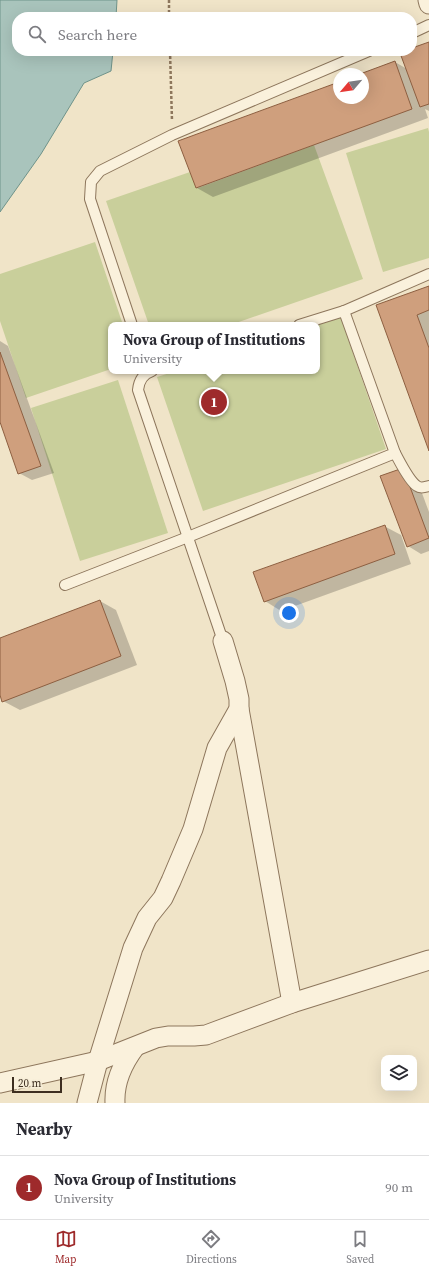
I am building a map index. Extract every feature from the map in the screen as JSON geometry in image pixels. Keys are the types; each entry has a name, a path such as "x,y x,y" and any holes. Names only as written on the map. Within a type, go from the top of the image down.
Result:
{"street":[{"path":"428,0 429,4"},
{"path":"224,641 239,699 239,709 292,1004"},
{"path":"87,1103 98,1061 133,948 147,918 163,898 171,881 193,828 217,748 239,709"},
{"path":"0,1083 98,1061 156,1038 168,1036 206,1035 292,1004 429,961"},
{"path":"115,1103 118,1078 126,1058 135,1046"}],"lane":[{"path":"417,31 429,25"},
{"path":"131,322 90,199 91,182 100,171 172,135 357,56"},
{"path":"309,322 344,311 429,274"},
{"path":"344,311 395,454 417,486 422,488 429,486"},
{"path":"146,374 142,377 138,390 224,641"},
{"path":"65,585 395,454"}],"path":[{"path":"169,0 169,12"},
{"path":"170,56 172,135"}],"green space":[{"path":"428,128 429,258 383,272 346,153"},
{"path":"314,145 363,279 239,322 148,322 106,201 190,172 198,188"},
{"path":"95,242 122,322 108,322 108,370 26,398 0,321 0,274"},
{"path":"340,315 386,449 203,511 157,377 166,374 320,374 320,322"},
{"path":"118,380 168,533 80,561 31,408"}],"water":[{"path":"0,0 117,0 116,12 12,12 12,56 112,56 111,71 84,83 41,154 0,212"}],"building":[{"path":"429,42 429,104 420,107 401,56 417,56 417,46"},
{"path":"395,61 412,109 196,188 178,141 333,84 333,104 369,104 369,71"},
{"path":"429,286 429,310 417,315 429,348 429,451 376,305"},
{"path":"0,352 41,466 18,474 0,422"},
{"path":"403,468 429,538 407,547 380,476"},
{"path":"385,525 395,554 264,602 253,572"},
{"path":"100,600 121,656 2,702 0,695 0,638"}],"place":[{"name":"Nova Group of Institutions","path":"214,402"}]}
